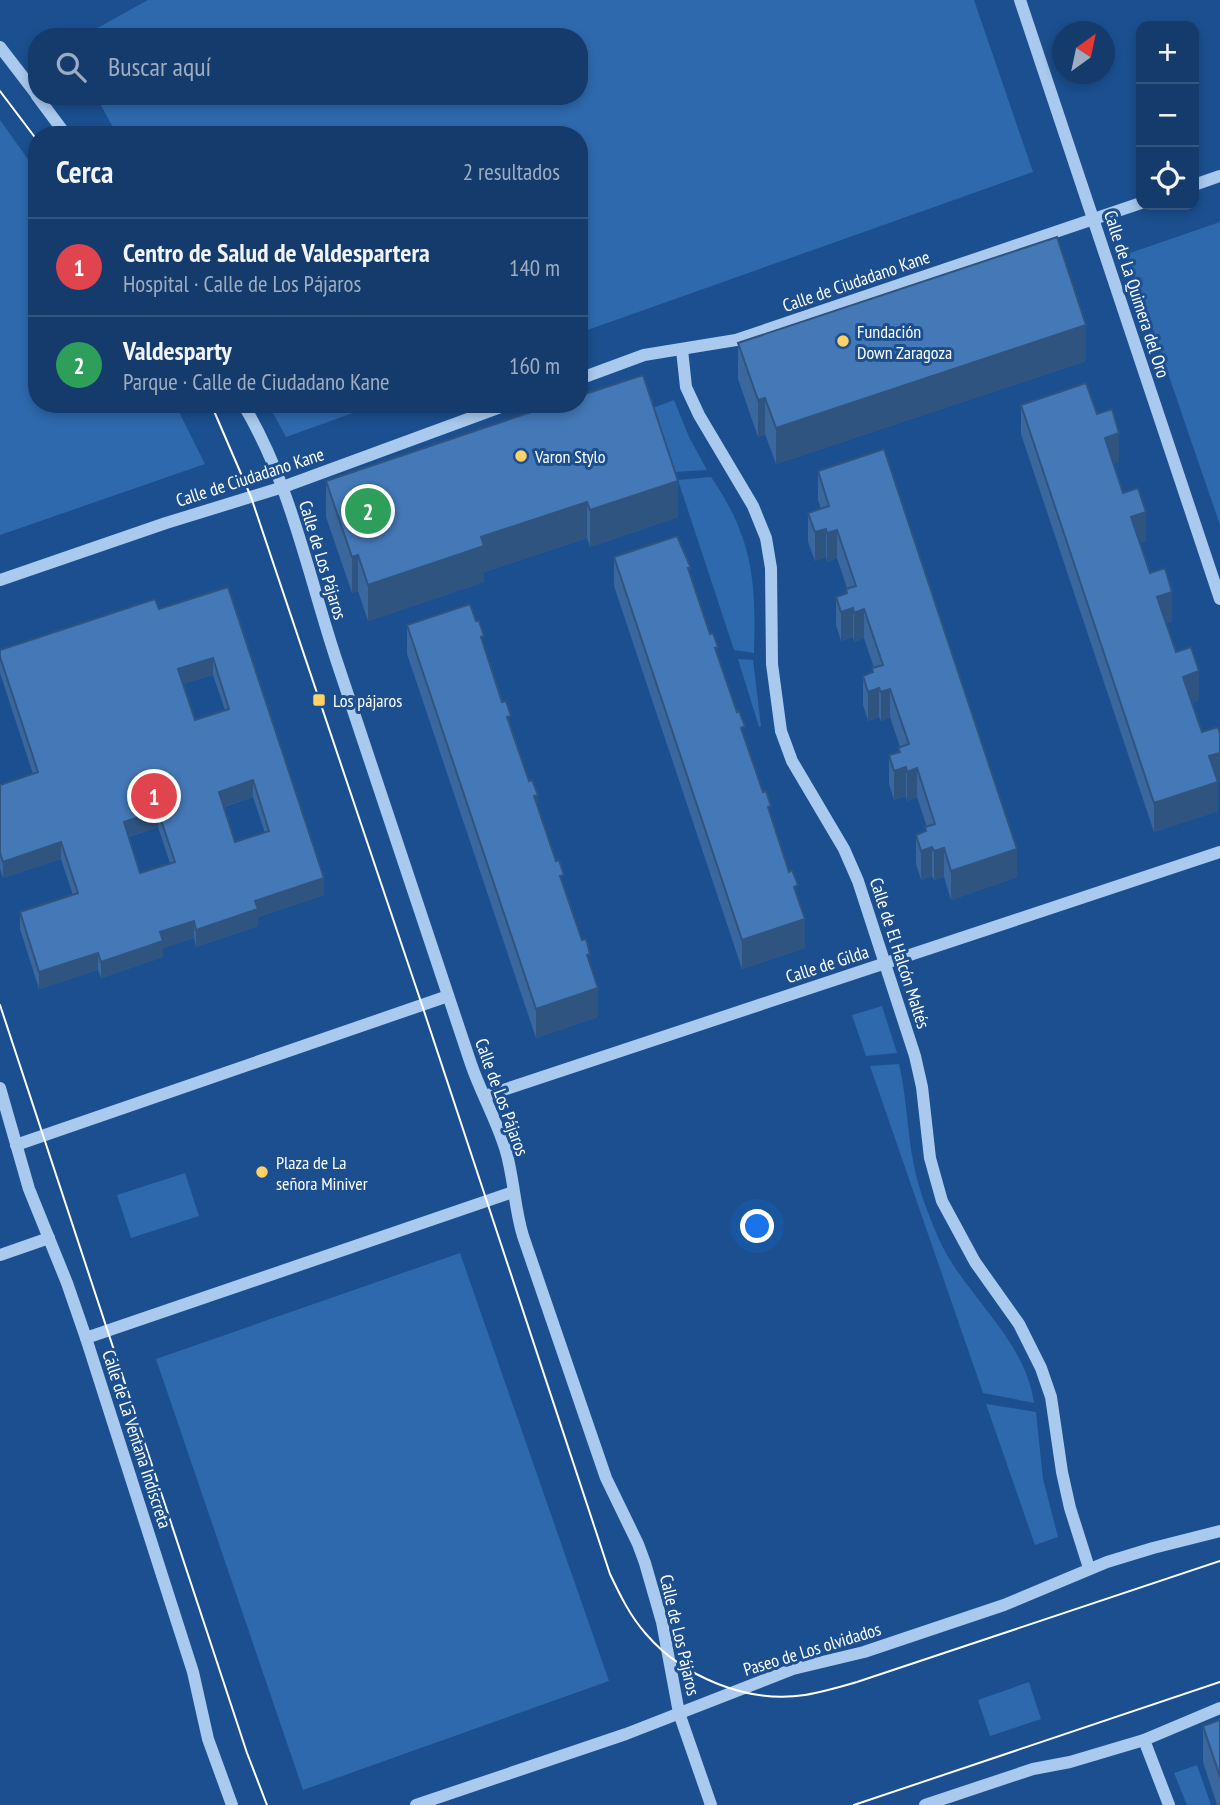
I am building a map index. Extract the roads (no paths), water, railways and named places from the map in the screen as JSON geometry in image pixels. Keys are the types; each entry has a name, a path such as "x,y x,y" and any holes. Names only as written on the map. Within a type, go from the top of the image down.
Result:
{"street":[{"name":"Calle de La Quimera del Oro","path":"1020,0 1220,599"},
{"path":"0,47 28,84"},
{"path":"44,105 59,126"},
{"path":"1199,183 1220,176"},
{"name":"Calle de Ciudadano Kane","path":"588,376 644,355 736,340 1136,205"},
{"name":"Calle de El Halcón Maltés","path":"682,350 686,387 699,415 753,506 766,538 771,568 772,664 781,731 792,761 844,849 858,881 915,1056 922,1087 930,1158 942,1201 975,1262 1019,1324 1041,1368 1051,1396 1070,1508 1089,1568"},
{"name":"Calle de Los Pájaros","path":"247,413 283,487 301,540 326,632 448,996 473,1070 506,1150 523,1236 599,1460 645,1563 662,1622 679,1713 711,1805"},
{"name":"Calle de Ciudadano Kane","path":"0,580 166,523 283,487 484,413"},
{"name":"Calle de Gilda","path":"485,1096 1220,852"},
{"path":"16,1145 448,996"},
{"name":"Calle de La Ventana Indiscreta","path":"0,1088 29,1189 86,1338 193,1672 208,1739 232,1805"},
{"path":"86,1338 513,1192"},
{"path":"0,1255 49,1238"},
{"name":"Paseo de Los olvidados","path":"416,1805 626,1734 793,1669 864,1652 1004,1605 1089,1568 1220,1531"},
{"path":"925,1805 1033,1769 1070,1762 1144,1740 1220,1708"},
{"path":"1144,1740 1169,1805"}],"tram line":[{"path":"0,91 28,128"},
{"path":"215,413 251,497 610,1574 630,1613 646,1634 678,1663 718,1684 761,1695 805,1695 857,1682 1220,1561"},
{"path":"0,1005 247,1753 267,1805"},
{"path":"854,1805 1220,1682"}],"place":[{"name":"Fundación Down Zaragoza","path":"843,341"},
{"name":"Varon Stylo","path":"521,456"},
{"name":"Valdesparty","path":"368,511"},
{"name":"Los pájaros","path":"319,700"},
{"name":"Centro de Salud de Valdespartera","path":"154,796"},
{"name":"Plaza de La señora Miniver","path":"262,1172"}]}
